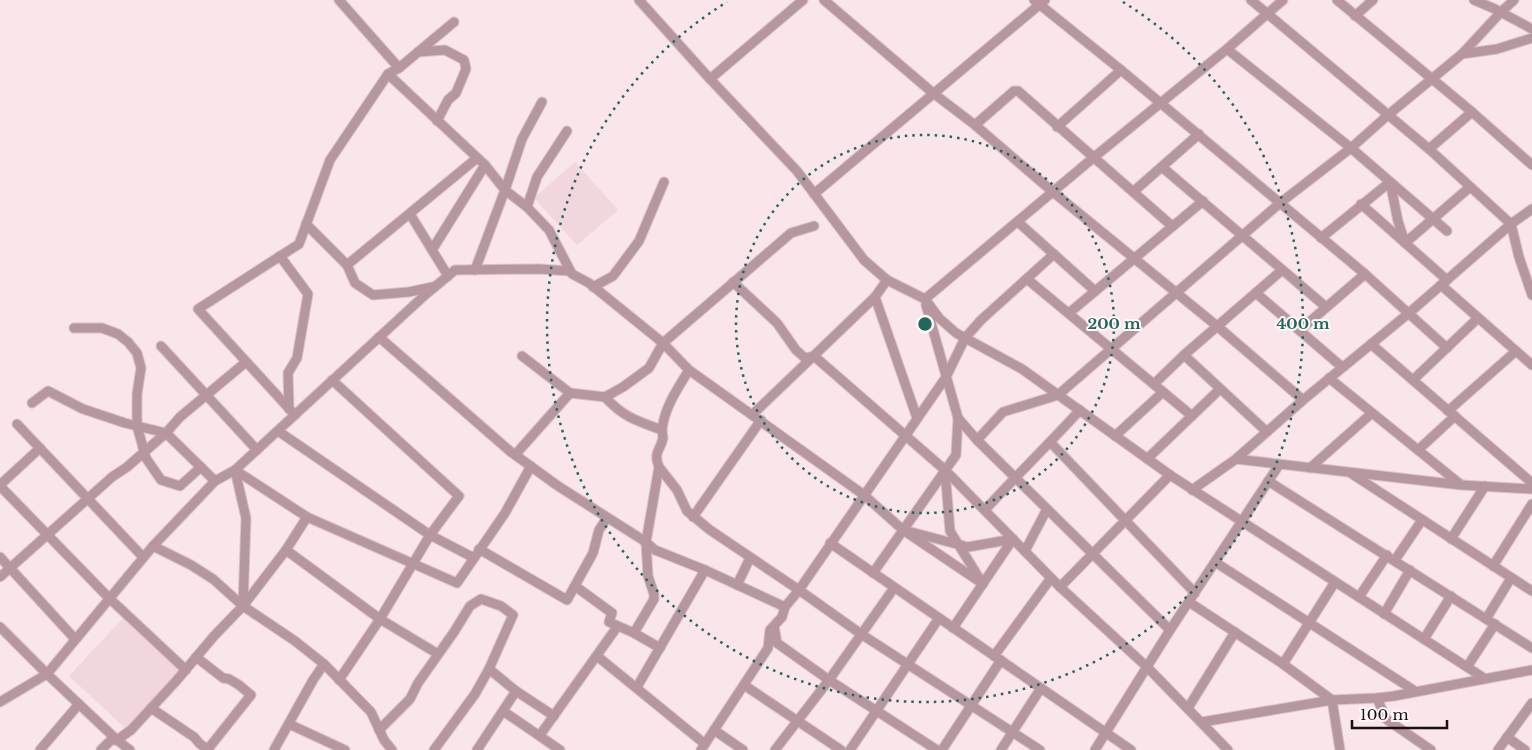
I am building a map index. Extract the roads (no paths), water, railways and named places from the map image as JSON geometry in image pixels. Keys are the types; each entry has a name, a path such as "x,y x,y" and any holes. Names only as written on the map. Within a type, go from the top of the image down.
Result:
{"street":[{"path":"340,0 399,68"},
{"path":"639,0 797,171 864,260 888,280 925,300 939,318 956,333 1022,369 1192,490 1484,678"},
{"path":"710,79 803,0"},
{"path":"824,0 933,93 975,125 1053,192 1217,326 1303,400"},
{"path":"1251,0 1428,149 1511,224 1519,257 1532,295"},
{"path":"925,300 1093,158 1227,49 1283,0"},
{"path":"1337,0 1532,164"},
{"path":"1355,16 1373,0"},
{"path":"1474,0 1532,29"},
{"path":"977,440 1003,412 1058,395 1280,203 1351,148 1462,54 1500,12 1514,0"},
{"path":"814,194 1040,2 1365,274 1447,348"},
{"path":"292,412 198,309 299,244 330,160 388,74 399,68 454,22"},
{"path":"1462,54 1497,49 1532,38"},
{"path":"1227,49 1351,148 1447,231"},
{"path":"418,52 445,50 464,60 466,69 456,93 448,100 437,121"},
{"path":"1057,127 1121,70"},
{"path":"388,74 485,166 505,190 527,207 549,230 570,271 593,286 663,343 690,370 864,495 903,530 983,584"},
{"path":"975,125 1014,91 1018,91 1172,226"},
{"path":"475,270 522,139 542,102"},
{"path":"1428,149 1472,112"},
{"path":"527,207 537,177 567,131"},
{"path":"1133,192 1198,134"},
{"path":"347,265 476,158"},
{"path":"410,214 432,250 485,166"},
{"path":"1162,166 1326,308"},
{"path":"593,286 614,276 640,241 664,182"},
{"path":"1321,238 1390,182"},
{"path":"1390,182 1398,221 1405,243"},
{"path":"1405,243 1470,187"},
{"path":"1068,313 1203,201"},
{"path":"1361,204 1405,243 1478,318 1532,365"},
{"path":"1192,490 1236,459 1511,224 1532,209"},
{"path":"410,214 448,276"},
{"path":"1018,222 1095,290"},
{"path":"306,224 347,265 355,283 373,294 408,292 434,287"},
{"path":"522,356 570,393 605,396 623,387 649,368 663,343 791,233 814,226"},
{"path":"597,656 637,687 703,747 768,648 770,630 782,617 785,607 799,590 946,377 965,338 981,320 1054,254"},
{"path":"280,256 308,294 297,358 288,373 292,412"},
{"path":"0,702 47,674 143,557 215,481 236,470 278,431 292,412 332,380 448,276 456,270 570,271"},
{"path":"1154,384 1184,355 1282,270"},
{"path":"1300,330 1365,274"},
{"path":"1027,279 1192,416"},
{"path":"753,414 875,297 888,280"},
{"path":"733,282 777,323 800,354 805,358 814,356"},
{"path":"1256,293 1342,367"},
{"path":"875,297 917,418"},
{"path":"874,573 956,455 958,418 925,300"},
{"path":"1413,380 1478,318"},
{"path":"74,328 102,328 118,334 137,353 141,368 137,426 146,458 161,480 180,486 201,467"},
{"path":"379,337 515,455 607,518 646,542 655,550 706,570 785,607"},
{"path":"1371,344 1532,482"},
{"path":"161,346 257,450"},
{"path":"1418,450 1452,413 1516,351"},
{"path":"1184,355 1267,432"},
{"path":"814,356 945,470 1060,587 1147,668 1228,750"},
{"path":"0,577 166,433 180,417 246,362"},
{"path":"690,370 671,400 662,430 663,438 656,451 656,459 659,467 693,517 861,634 1040,750"},
{"path":"1330,378 1460,484"},
{"path":"332,380 459,496 430,535 380,619 339,680"},
{"path":"1147,459 1220,389"},
{"path":"32,403 48,391 83,409 166,433 215,481"},
{"path":"1115,436 1164,392"},
{"path":"515,455 570,393"},
{"path":"605,396 616,410 634,420 662,430"},
{"path":"985,510 1015,477 1051,443 1080,410"},
{"path":"1310,468 1372,413"},
{"path":"958,418 977,440 1170,630"},
{"path":"693,517 761,420"},
{"path":"17,424 143,557"},
{"path":"278,431 430,535 474,558"},
{"path":"1051,443 1195,593"},
{"path":"40,448 0,485 109,598 186,670"},
{"path":"1236,459 1460,484 1532,490"},
{"path":"1095,750 1170,630 1279,465"},
{"path":"236,470 306,517 412,565 457,583 506,513 531,466"},
{"path":"634,633 654,599 648,576 646,542 659,467"},
{"path":"236,470 246,518 243,606"},
{"path":"945,470 950,531 983,584"},
{"path":"1349,472 1532,591"},
{"path":"1060,587 1170,475"},
{"path":"1268,480 1532,648"},
{"path":"1452,539 1485,486"},
{"path":"1493,566 1532,504"},
{"path":"1025,551 1047,509"},
{"path":"101,750 111,740 118,740 131,730 243,606 286,550 306,517"},
{"path":"479,549 567,600 594,553 599,530 607,518"},
{"path":"1359,598 1422,520"},
{"path":"903,530 968,547 1013,539"},
{"path":"953,628 1013,539"},
{"path":"830,543 1131,750"},
{"path":"153,546 191,565 213,579 243,606 295,640 324,664 371,712 379,730 392,750"},
{"path":"286,550 380,619 438,654"},
{"path":"0,557 75,639"},
{"path":"737,585 750,558"},
{"path":"1215,562 1308,624 1415,691"},
{"path":"637,687 706,570"},
{"path":"1384,614 1410,570"},
{"path":"942,750 972,705 997,658 1051,578"},
{"path":"1486,619 1511,578"},
{"path":"1283,664 1335,582"},
{"path":"575,586 612,613 609,622 634,633 660,648"},
{"path":"775,750 829,680 894,588"},
{"path":"1424,639 1450,596"},
{"path":"379,730 410,699 418,683 470,606 482,599 501,606 513,615 489,669 475,694 434,750"},
{"path":"1189,602 1283,664 1332,700 1340,750"},
{"path":"850,750 939,618"},
{"path":"1467,667 1495,624"},
{"path":"540,735 617,626"},
{"path":"774,626 777,642 829,680 937,750"},
{"path":"0,627 47,674 130,750"},
{"path":"1188,708 1235,632"},
{"path":"151,708 194,737 209,750 250,695 239,685 229,678 223,678 196,657"},
{"path":"274,750 324,664"},
{"path":"489,669 516,691 554,716"},
{"path":"1202,722 1332,700 1377,698 1532,670"},
{"path":"744,685 841,750"},
{"path":"1001,750 1041,688"},
{"path":"477,750 516,691"},
{"path":"1377,698 1386,720 1431,750"},
{"path":"1498,750 1532,703"},
{"path":"40,750 79,704"},
{"path":"503,711 560,750"},
{"path":"289,724 339,749"},
{"path":"714,730 743,750"},
{"path":"1507,738 1525,750"}]}
